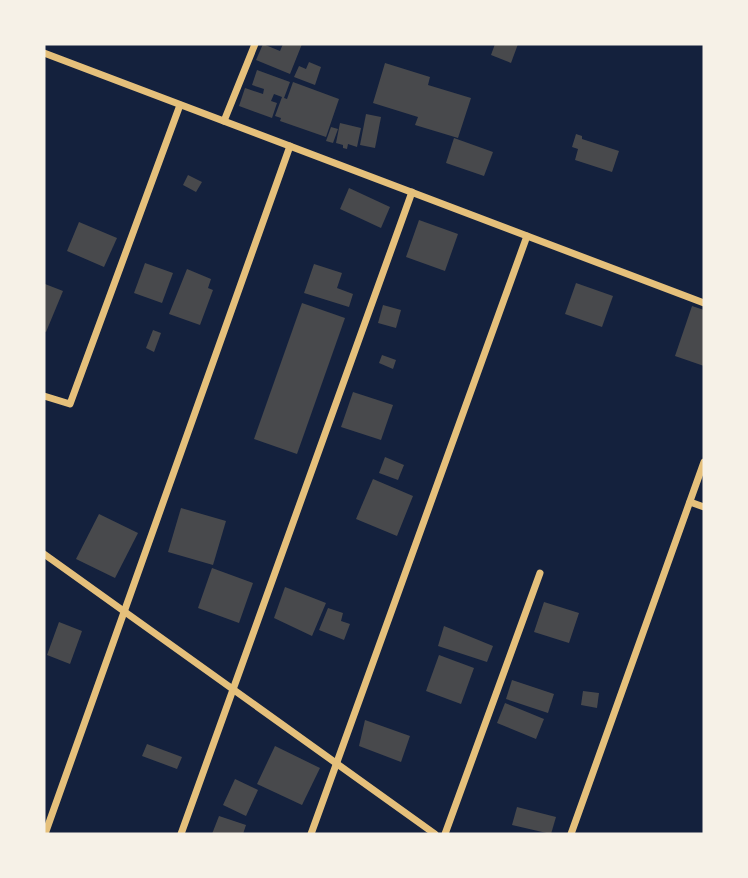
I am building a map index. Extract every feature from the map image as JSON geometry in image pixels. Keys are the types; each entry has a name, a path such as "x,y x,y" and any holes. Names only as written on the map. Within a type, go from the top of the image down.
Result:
{"street":[{"path":"224,121 255,44"},
{"path":"44,53 704,303"},
{"path":"44,396 70,404 180,104"},
{"path":"45,834 290,146"},
{"path":"181,834 412,192"},
{"path":"311,834 527,236"},
{"path":"571,834 704,462"},
{"path":"690,502 704,507"},
{"path":"44,554 435,834"},
{"path":"445,834 540,573"}],"building":[{"path":"263,44 280,51 283,44 302,44 290,74 256,60"},
{"path":"495,44 518,44 511,63 491,55"},
{"path":"309,62 321,67 315,85 294,77 299,66 306,69"},
{"path":"385,63 430,77 428,85 471,98 458,138 415,125 418,117 373,103"},
{"path":"257,70 290,82 284,98 287,99 293,82 339,99 326,137 280,121 281,118 275,116 282,97 274,94 271,101 277,103 272,118 239,106 245,88 263,94 264,89 252,85"},
{"path":"366,114 381,117 375,148 360,145"},
{"path":"340,123 361,128 357,147 348,144 347,149 336,143"},
{"path":"331,127 338,129 333,143 326,141"},
{"path":"576,134 582,136 582,139 619,151 612,172 575,160 578,149 572,147"},
{"path":"454,138 493,152 484,176 446,163"},
{"path":"188,175 202,182 196,192 183,185"},
{"path":"349,188 390,207 381,228 340,209"},
{"path":"419,220 458,234 445,271 406,257"},
{"path":"79,222 117,238 104,267 67,251"},
{"path":"145,263 173,273 162,303 134,293"},
{"path":"314,264 342,273 337,288 353,294 349,307 304,293"},
{"path":"187,269 211,279 208,288 213,290 200,325 169,314"},
{"path":"576,283 613,296 602,327 565,314"},
{"path":"45,284 63,291 46,332 44,331"},
{"path":"302,303 345,318 297,454 254,439"},
{"path":"383,305 401,310 396,328 378,323"},
{"path":"692,306 704,310 704,366 675,356"},
{"path":"153,330 161,333 154,352 146,348"},
{"path":"382,355 396,360 393,369 379,363"},
{"path":"353,392 393,405 381,440 341,427"},
{"path":"385,457 404,465 398,480 379,473"},
{"path":"373,479 413,496 397,536 356,519"},
{"path":"181,508 226,521 213,565 168,552"},
{"path":"99,514 138,533 115,578 76,559"},
{"path":"212,568 253,583 239,623 198,608"},
{"path":"285,587 326,603 312,636 274,618"},
{"path":"544,602 579,613 569,643 534,632"},
{"path":"328,608 343,613 341,621 350,624 344,640 319,630"},
{"path":"59,622 82,631 70,664 47,655"},
{"path":"444,626 493,646 487,662 438,646"},
{"path":"439,655 474,668 461,704 426,691"},
{"path":"512,680 554,694 548,713 506,699"},
{"path":"583,691 599,693 597,708 581,705"},
{"path":"505,703 544,719 536,739 497,723"},
{"path":"365,720 410,736 401,762 359,746"},
{"path":"147,744 182,757 177,769 142,756"},
{"path":"275,746 320,768 302,805 257,784"},
{"path":"235,779 258,790 246,816 223,805"},
{"path":"517,807 556,817 551,834 512,825"},
{"path":"219,816 246,825 243,834 212,834"}]}
